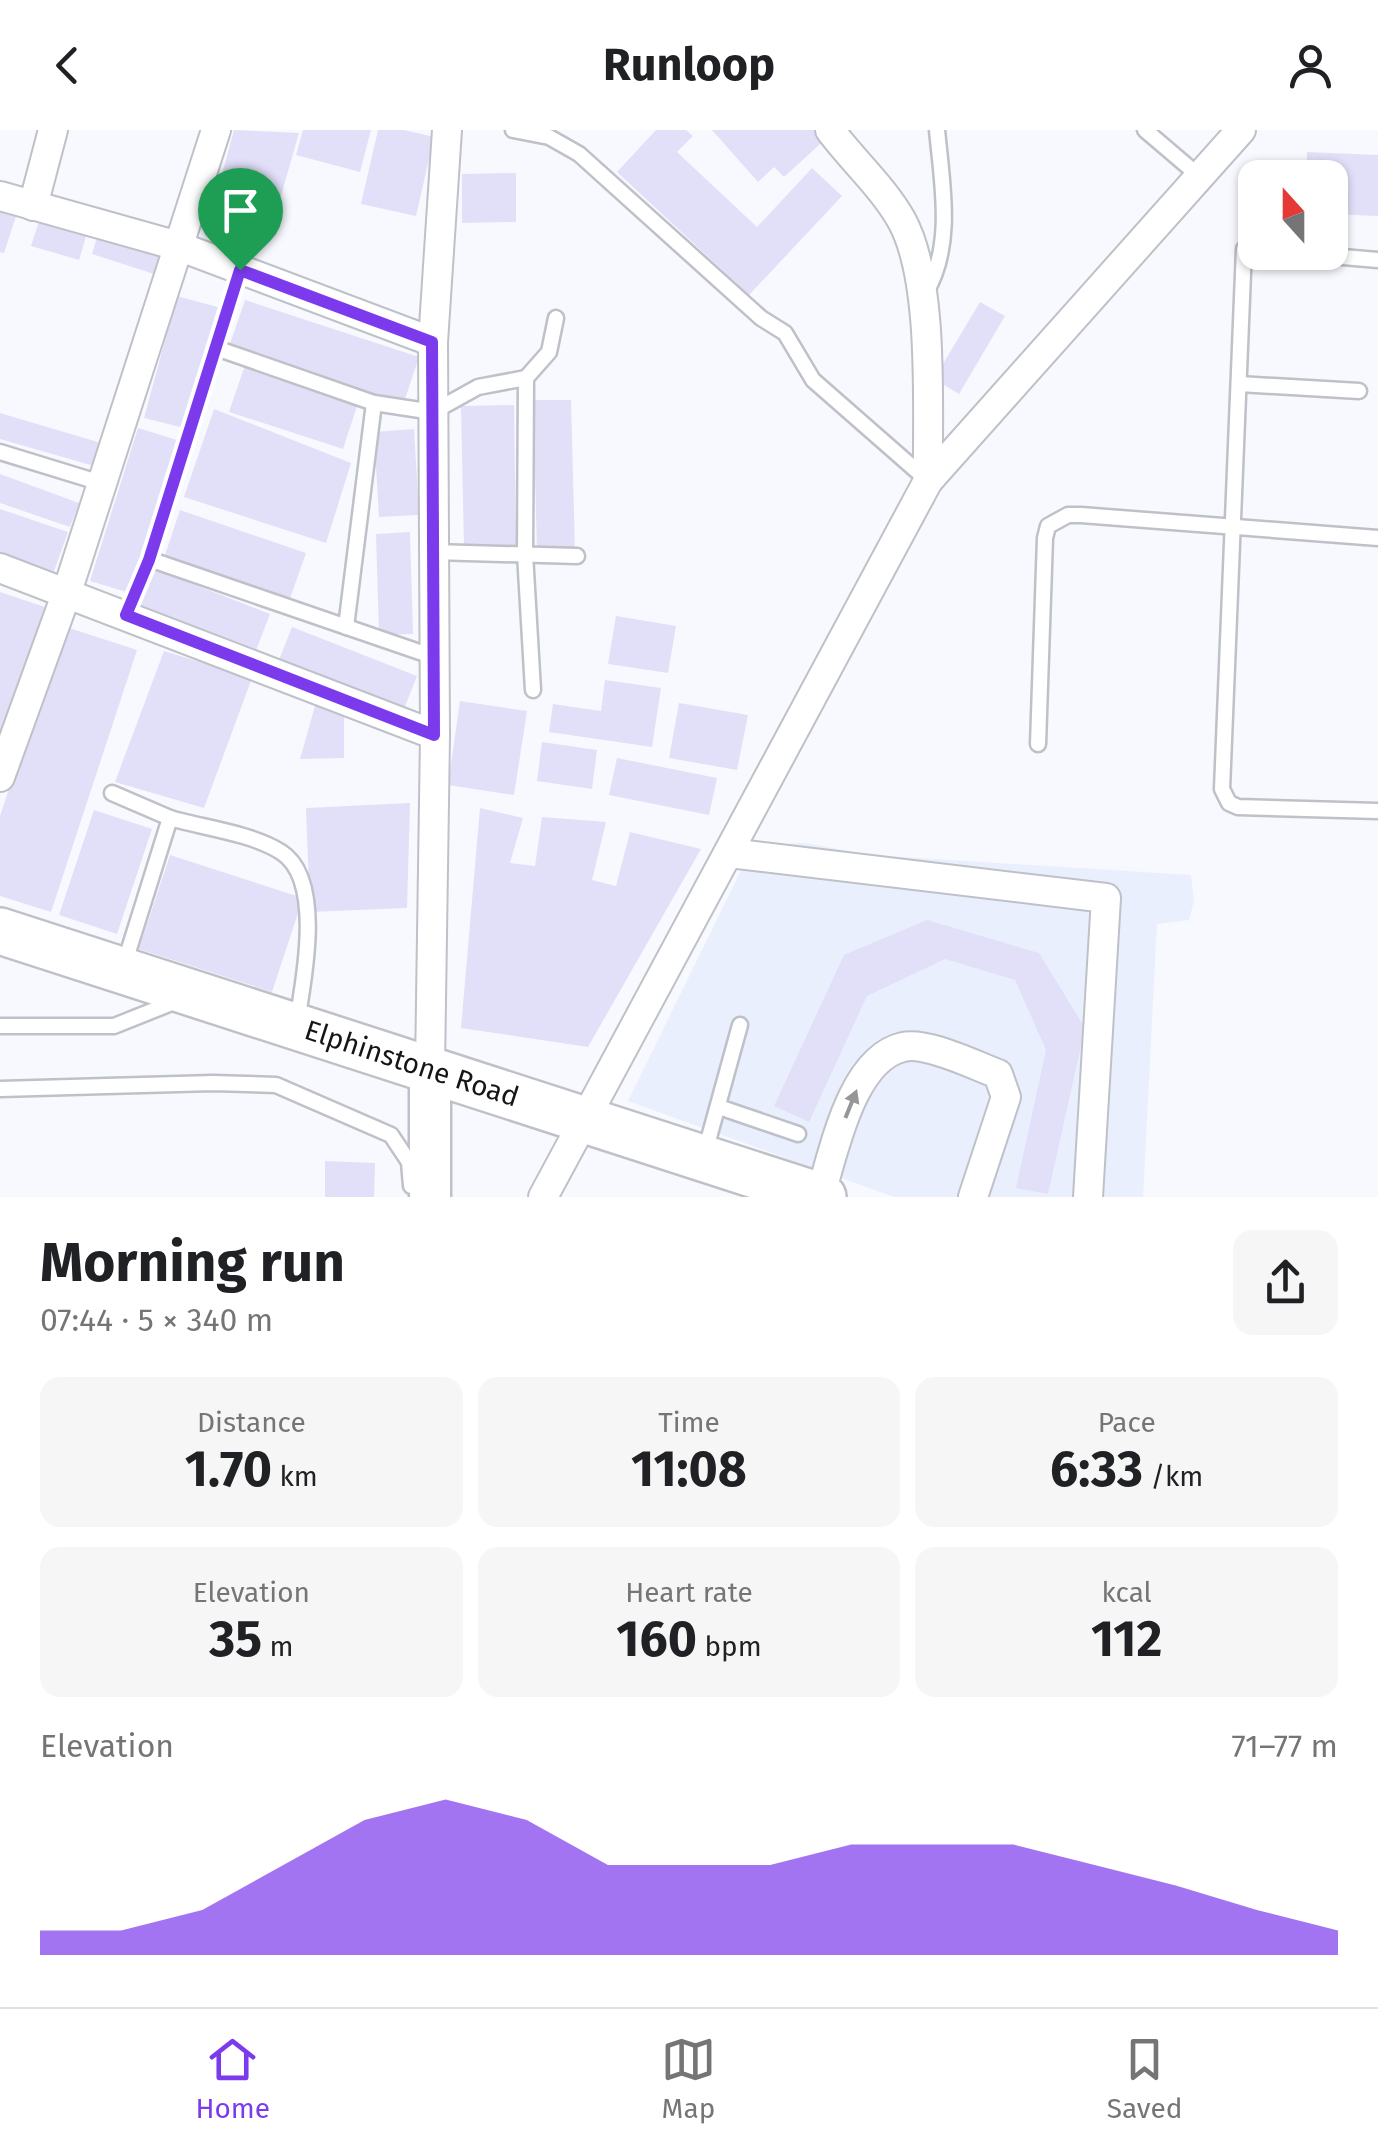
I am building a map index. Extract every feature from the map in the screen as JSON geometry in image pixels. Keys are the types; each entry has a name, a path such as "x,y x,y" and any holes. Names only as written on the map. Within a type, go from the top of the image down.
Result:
{"main road":[{"name":"Elphinstone Road","path":"0,931 822,1196"},
{"path":"430,1068 430,1197"}],"street":[{"path":"33,206 53,130"},
{"path":"0,777 67,592 216,130"},
{"path":"430,1068 434,735 432,342 447,130"},
{"path":"830,130 902,222 917,258 924,297 928,482"},
{"path":"543,1197 928,482 1240,130"},
{"path":"0,196 178,246 432,342"},
{"path":"0,568 434,735"},
{"path":"729,853 1106,898 1088,1197"},
{"path":"822,1196 853,1094 872,1064 904,1046 937,1051 998,1074 1006,1097 973,1197"}],"lane":[{"path":"513,130 549,137 579,154 760,318 785,333 813,380 928,482"},
{"path":"924,297 939,270 944,220 937,130"},
{"path":"1145,130 1199,176"},
{"path":"1348,257 1378,260"},
{"path":"126,615 149,560 240,270"},
{"path":"1243,270 1224,797 1238,807 1378,811"},
{"path":"216,348 374,403 433,412 478,387 526,378 549,352 556,318"},
{"path":"526,378 525,554 533,690"},
{"path":"1239,384 1359,392"},
{"path":"346,627 374,403"},
{"path":"0,452 101,483"},
{"path":"1038,744 1048,526 1068,515 1081,515 1378,538"},
{"path":"433,552 577,556"},
{"path":"149,560 434,656"},
{"path":"112,792 170,818 279,851 296,864 309,945 296,1026"},
{"path":"123,970 170,818"},
{"path":"0,1026 114,1026 195,994"},
{"path":"703,1157 740,1025"},
{"path":"0,1089 276,1085 391,1135 410,1162 412,1197"},
{"path":"719,1107 798,1134"}],"shaded area":[{"path":"805,843 870,855 1191,875 1194,901 1189,920 1157,924 1143,1197 894,1197 628,1101 750,852 768,844"}],"building":[{"path":"234,130 299,133 278,206 218,189"},
{"path":"303,130 371,130 360,172 296,155"},
{"path":"378,130 404,130 434,137 416,216 361,204"},
{"path":"656,130 686,130 693,136 677,152 757,227 812,168 842,196 749,295 617,172"},
{"path":"712,130 824,130 829,136 784,177 774,167 758,182"},
{"path":"1307,152 1378,155 1378,216 1348,215 1348,160 1307,160"},
{"path":"516,173 516,222 462,223 462,174"},
{"path":"0,205 18,210 4,253 0,252"},
{"path":"42,212 89,226 79,260 31,246"},
{"path":"100,227 162,248 154,274 92,254"},
{"path":"177,296 221,308 188,429 144,418"},
{"path":"245,300 419,357 403,405 229,347"},
{"path":"980,302 1005,316 959,394 934,379"},
{"path":"245,365 358,403 343,449 229,412"},
{"path":"533,400 571,400 575,551 537,552"},
{"path":"514,405 516,546 464,547 461,406"},
{"path":"214,409 351,463 326,543 184,497"},
{"path":"0,413 101,443 94,466 0,439"},
{"path":"138,428 177,440 130,593 90,581"},
{"path":"414,429 419,515 379,517 374,432"},
{"path":"0,474 79,503 70,527 0,503"},
{"path":"0,509 68,532 52,577 0,559"},
{"path":"180,510 306,553 288,604 163,561"},
{"path":"410,532 413,634 379,635 376,534"},
{"path":"149,567 270,614 255,653 134,607"},
{"path":"0,592 45,607 1,738 0,738"},
{"path":"616,616 676,626 668,673 608,664"},
{"path":"63,626 137,650 51,912 0,896 0,816"},
{"path":"292,627 417,676 402,714 277,665"},
{"path":"164,651 252,678 204,808 115,782"},
{"path":"605,680 661,688 652,747 549,732 553,704 601,711"},
{"path":"317,699 344,706 344,758 300,759"},
{"path":"460,701 527,711 514,795 448,785"},
{"path":"679,703 748,715 737,770 669,758"},
{"path":"542,742 597,750 592,789 537,781"},
{"path":"617,758 717,778 709,815 609,795"},
{"path":"410,803 407,908 310,912 306,808"},
{"path":"480,808 523,818 510,863 535,866 542,817 606,822 592,880 616,886 630,832 701,849 588,1047 461,1028"},
{"path":"94,810 152,829 117,934 59,915"},
{"path":"170,855 303,898 272,992 139,949"},
{"path":"927,920 1039,953 1085,1028 1048,1194 1016,1188 1046,1050 1015,980 945,959 867,996 809,1122 774,1106 844,955"},
{"path":"325,1161 375,1163 374,1197 325,1197"}],"route":[{"path":"240,270 432,342 434,735 126,615 149,560 240,270"}]}
